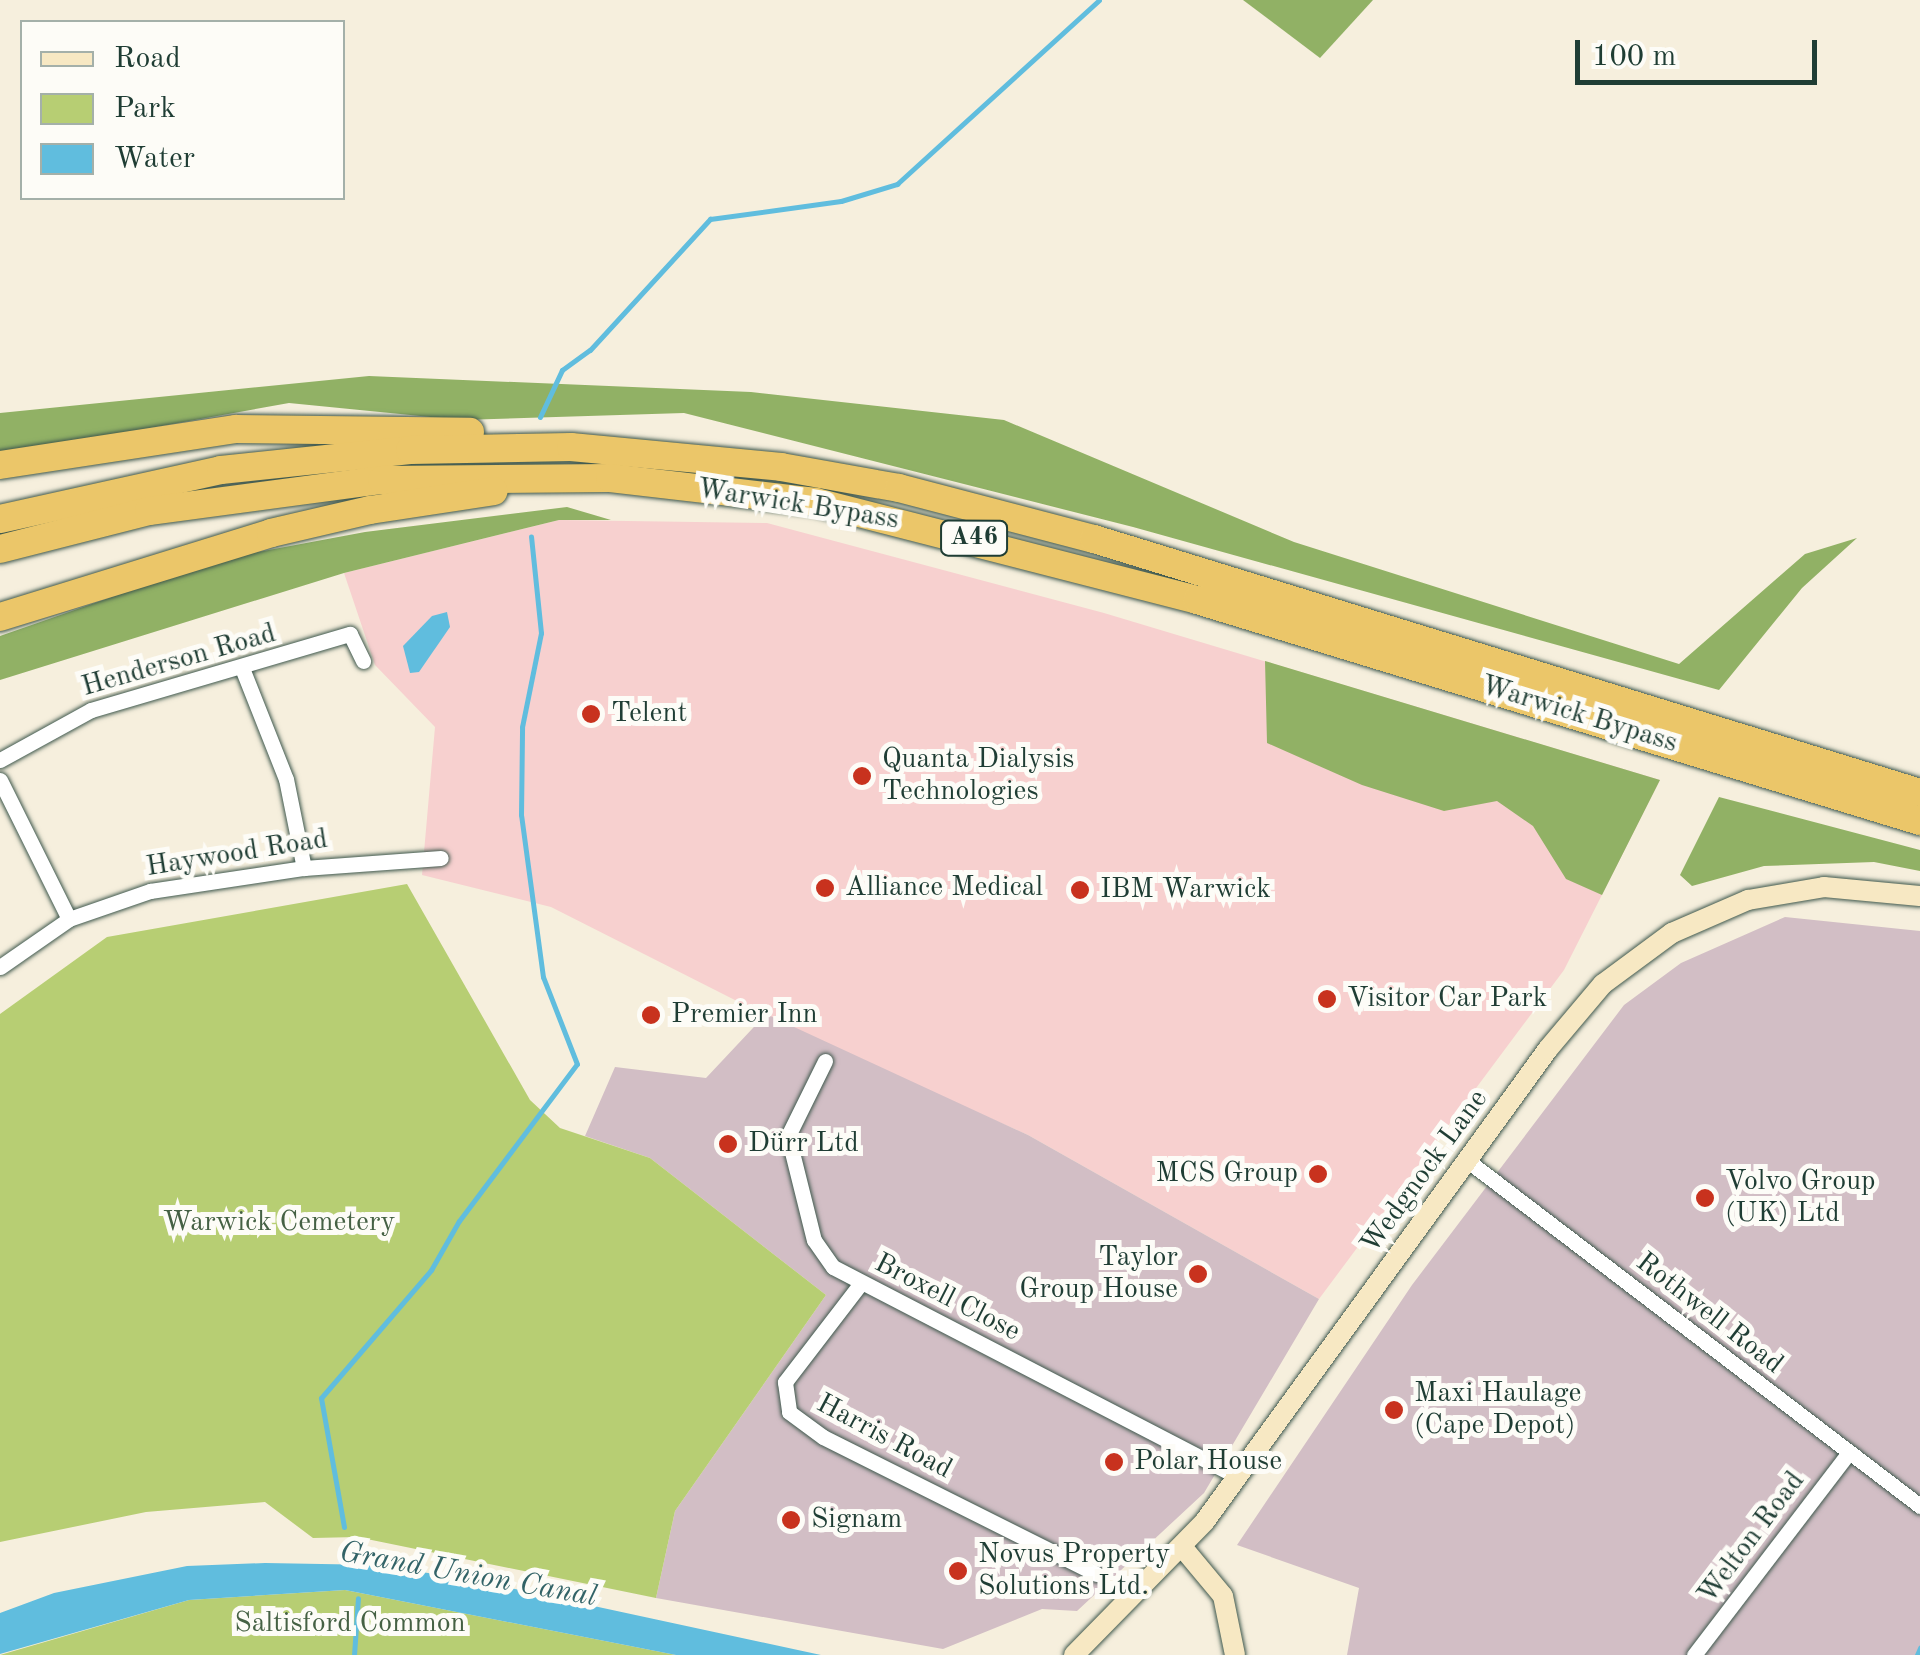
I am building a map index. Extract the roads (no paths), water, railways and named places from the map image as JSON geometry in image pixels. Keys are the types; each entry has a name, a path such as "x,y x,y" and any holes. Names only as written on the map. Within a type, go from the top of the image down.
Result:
{"highway":[{"path":"0,464 236,429 318,426 450,430 571,447"},
{"name":"Warwick Bypass","path":"0,519 141,484 289,460 456,447 571,447 717,458 916,493 1453,645 1920,793"},
{"name":"Warwick Bypass","path":"0,550 149,511 315,486 455,476 610,478 816,502 964,535 1920,821"},
{"path":"0,617 370,510 610,478"}],"street":[{"name":"Henderson Road","path":"0,760 91,710 350,634 363,661"},
{"path":"242,668 286,779 304,868"},
{"path":"0,780 69,919"},
{"name":"Haywood Road","path":"0,968 69,919 150,891 304,868 441,858"},
{"name":"Wedgnock Lane","path":"1074,1655 1183,1548 1588,999 1672,933 1748,900 1802,889 1920,896"},
{"name":"Broxell Close","path":"825,1061 788,1136 790,1159 814,1240 833,1266 861,1284 1238,1476"},
{"name":"Rothwell Road","path":"1468,1160 1920,1506"},
{"name":"Harris Road","path":"861,1284 785,1382 789,1412 822,1437 1097,1574"},
{"name":"Welton Road","path":"1694,1655 1849,1452"},
{"path":"1183,1548 1222,1596 1235,1655"}],"water":[{"path":"447,612 450,627 419,672 410,673 403,646 432,616"},
{"path":"378,1565 478,1581 821,1655 676,1655 345,1590 189,1600 0,1654 0,1613 54,1593 187,1566"}],"waterway":[{"path":"540,417 562,370 590,350 710,219 841,201 897,184 1099,0"},
{"name":"Grand Union Canal","path":"344,1527 321,1398 431,1270 459,1221 577,1064 543,977 521,815 522,727 541,633 531,537"},
{"path":"354,1655 358,1598"},
{"path":"1917,1655 1920,1648"}],"place":[{"name":"Telent","path":"591,714"},
{"name":"Quanta Dialysis Technologies","path":"862,776"},
{"name":"Alliance Medical","path":"825,888"},
{"name":"IBM Warwick","path":"1080,890"},
{"name":"Visitor Car Park","path":"1327,999"},
{"name":"Premier Inn","path":"651,1015"},
{"name":"Dürr Ltd","path":"728,1144"},
{"name":"MCS Group","path":"1318,1174"},
{"name":"Volvo Group (UK) Ltd","path":"1705,1198"},
{"name":"Taylor Group House","path":"1198,1274"},
{"name":"Maxi Haulage (Cape Depot)","path":"1394,1410"},
{"name":"Polar House","path":"1114,1462"},
{"name":"Signam","path":"791,1520"},
{"name":"Novus Property Solutions Ltd.","path":"958,1571"}],"park label":[{"name":"Warwick Cemetery","path":"279,1223"},
{"name":"Saltisford Common","path":"350,1624"}]}
